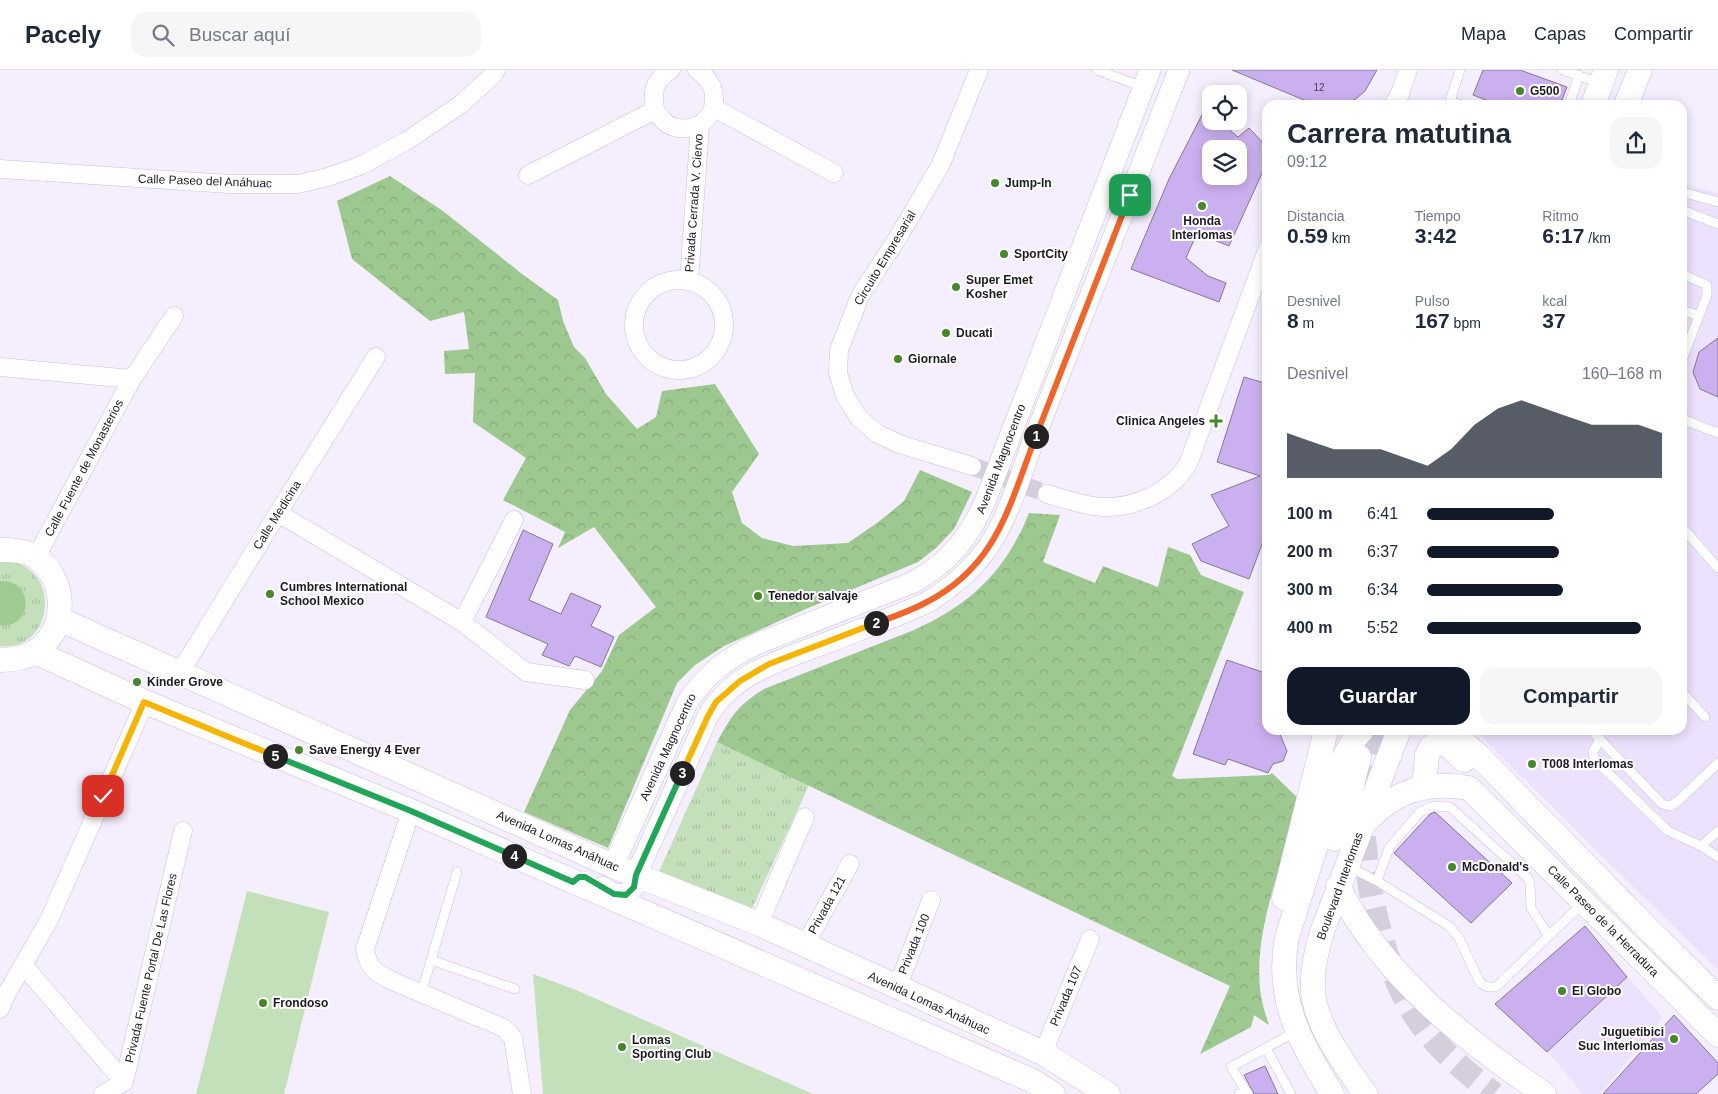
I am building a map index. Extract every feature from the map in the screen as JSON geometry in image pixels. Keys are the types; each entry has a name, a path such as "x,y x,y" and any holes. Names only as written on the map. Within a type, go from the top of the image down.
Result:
{"main road":[{"path":"1628,100 1640,70"},
{"path":"1642,100 1654,70"},
{"path":"1595,100 1604,76"},
{"path":"0,550 17,550 36,557 49,570 57,585 60,598 59,619 50,639 35,652 15,660 0,660"},
{"name":"Avenida Lomas Anáhuac","path":"59,619 613,866 759,924 1043,1053 1108,1094"},
{"path":"35,652 144,702 411,811 1033,1081 1053,1094"},
{"name":"Boulevard Interlomas","path":"1290,1007 1275,992 1272,982 1274,936 1325,735"},
{"name":"Boulevard Interlomas","path":"1332,1094 1311,1060 1297,1030 1286,994 1284,954 1287,937 1344,758 1358,735"},
{"name":"Boulevard Interlomas","path":"1290,1007 1296,962 1350,793 1363,735"},
{"name":"Boulevard Interlomas","path":"1366,1094 1348,1069 1325,1030 1314,1000 1314,970 1318,943 1396,735"},
{"path":"1424,786 1427,754 1442,735"},
{"path":"1443,735 1448,745 1631,923 1648,930"},
{"name":"Calle Paseo de la Herradura","path":"1445,735 1479,756 1648,930 1718,998"},
{"name":"Calle Paseo de la Herradura","path":"1361,828 1371,816 1395,797 1424,786 1454,785 1469,788 1718,1035"},
{"path":"1342,876 1358,923 1370,941 1412,988 1448,1022 1544,1094"}],"street":[{"name":"Calle Paseo del Anáhuac","path":"0,169 230,184 298,184 328,177 362,165 408,140 460,105 496,70"},
{"path":"664,71 653,90 655,110 666,124 682,130 700,125 708,118 714,108 715,92 707,77 697,70"},
{"name":"Circuito Empresarial","path":"972,466 902,445 878,434 859,418 845,396 838,373 839,350 860,296 897,239 941,164 979,70"},
{"name":"Avenida Magnocentro","path":"573,882 579,877 585,877 614,894 626,895 634,887 636,875 708,716 716,702 727,691 769,664 926,603 945,591 978,562 1002,526 1010,507 1036,435 1179,70"},
{"path":"1396,100 1408,70"},
{"name":"Avenida Magnocentro","path":"613,866 686,705 696,688 710,674 742,651 914,582 946,560 970,532 986,499 1146,79"},
{"path":"714,108 834,173"},
{"path":"528,175 655,110"},
{"name":"Privada Cerrada V. Ciervo","path":"689,280 700,125"},
{"path":"1047,494 1078,503 1104,507 1144,499 1168,488 1176,481 1183,473 1190,459 1262,264"},
{"name":"Privada Cerrada V. Ciervo","path":"689,280 710,291 723,312 724,336 712,357 699,366 692,370 668,370 647,359 638,345 634,338 634,314 645,293 665,281 689,280"},
{"name":"Calle Fuente de Monasterios","path":"36,557 132,379 174,316"},
{"name":"Calle Medicina","path":"179,674 376,357"},
{"path":"0,367 132,379"},
{"path":"278,513 462,622 526,672 585,680"},
{"path":"462,622 514,520"},
{"path":"0,1009 48,920 144,702"},
{"path":"411,811 364,949 366,960 373,970 421,994 510,1032 513,1038 522,1094"},
{"path":"759,924 805,817"},
{"name":"Privada Fuente Portal De Las Flores","path":"124,1082 183,831"},
{"name":"Privada 121","path":"805,945 850,864"},
{"name":"Privada 100","path":"897,988 931,900"},
{"name":"Privada 107","path":"1043,1053 1090,939"},
{"path":"23,965 124,1082 103,1094"}],"lane":[{"path":"1097,70 1146,79"},
{"path":"1450,100 1460,70"},
{"path":"1562,70 1578,76 1604,76"},
{"path":"1571,100 1578,76"},
{"path":"1687,193 1718,202"},
{"path":"1687,212 1718,224"},
{"path":"1687,276 1707,285 1707,295 1687,347"},
{"path":"1687,312 1699,316"},
{"path":"1687,421 1717,432"},
{"path":"1687,533 1718,568"},
{"path":"1687,698 1704,718"},
{"path":"1596,735 1662,804 1670,806 1677,802 1718,763"},
{"path":"1600,739 1593,752 1594,759 1668,831 1701,846 1718,857"},
{"path":"1377,881 1389,848 1420,812 1434,806 1450,807 1528,878 1531,908 1548,936"},
{"path":"1701,846 1718,831"},
{"path":"421,994 457,872"},
{"path":"1342,876 1377,881 1449,926 1459,938 1480,984 1488,987 1496,987 1584,902"},
{"path":"431,960 514,989"},
{"path":"1248,1094 1231,1067 1297,1030"},
{"path":"1266,1048 1291,1094"}],"shaded area":[{"path":"1687,185 1718,193 1718,970 1487,743 1483,735 1687,735"},
{"path":"0,581 11,582 24,595 26,604 24,612 19,620 11,624 0,625"},
{"path":"1628,977 1663,1018 1600,1094 1583,1094 1548,1052"}],"green space":[{"path":"390,176 443,211 558,300 563,321 574,347 585,358 606,394 637,429 656,417 662,391 715,384 759,454 732,492 742,523 762,538 793,546 848,543 904,501 920,470 972,492 954,529 936,548 918,562 724,646 695,665 677,683 608,848 524,812 570,710 602,671 619,635 656,607 594,527 558,548 565,532 503,500 526,458 473,422 475,373 445,374 444,351 469,349 464,312 430,321 352,259 337,201"},
{"path":"1029,513 1060,515 1043,562 1095,583 1103,566 1158,587 1168,547 1190,555 1201,575 1244,592 1172,776 1178,779 1269,775 1272,773 1302,802 1279,870 1261,942 1260,988 1269,1025 1254,1015 1251,1027 1200,1054 1230,986 717,742 741,706 764,689 914,630 934,620 969,597 997,569 1020,534"},
{"path":"0,561 21,565 35,575 43,589 45,606 41,622 33,636 19,644 0,646"},
{"path":"717,742 809,785 751,911 658,874"},
{"name":"Frondoso","path":"247,891 329,912 284,1094 196,1094"},
{"name":"Lomas Sporting Club","path":"533,974 576,990 813,1094 543,1094"}],"building":[{"path":"1232,70 1377,70 1365,91 1354,100 1304,100"},
{"name":"G500","path":"1483,70 1520,70 1567,87 1562,100 1486,100 1473,95"},
{"name":"Honda Interlomas","path":"1202,115 1202,130 1230,130 1238,137 1249,128 1262,142 1262,173 1229,246 1197,233 1186,258 1208,276 1226,283 1219,302 1131,269 1169,179"},
{"path":"1718,338 1718,397 1700,389 1693,372 1699,352"},
{"path":"1244,377 1262,382 1262,544 1249,579 1201,561 1192,544 1229,526 1211,495 1260,476 1217,462"},
{"path":"523,530 553,544 529,600 561,614 571,593 601,606 591,626 614,637 601,667 575,656 569,666 542,655 548,644 486,617"},
{"path":"1227,660 1262,672 1262,735 1280,735 1287,751 1283,761 1273,764 1268,773 1228,759 1225,765 1193,754"},
{"name":"McDonald's","path":"1435,812 1512,883 1471,923 1394,853 1430,814"},
{"name":"El Globo","path":"1585,926 1627,977 1547,1052 1495,1004"},
{"name":"Juguetibici Suc Interlomas","path":"1674,1015 1718,1063 1718,1074 1696,1094 1603,1094"},
{"path":"1265,1066 1278,1094 1254,1094 1244,1075"}],"tunnel":[{"path":"972,466 1047,494"},
{"path":"1374,735 1365,775 1363,804 1364,835 1372,900 1390,964 1402,992 1424,1028 1452,1059 1494,1094"}],"place":[{"name":"G500","path":"1520,91"},
{"name":"Jump-In","path":"995,183"},
{"name":"Honda Interlomas","path":"1202,206"},
{"name":"SportCity","path":"1004,254"},
{"name":"Super Emet Kosher","path":"956,287"},
{"name":"Ducati","path":"946,333"},
{"name":"Giornale","path":"898,359"},
{"name":"Clinica Angeles","path":"1216,421"},
{"name":"Cumbres International School Mexico","path":"270,594"},
{"name":"Tenedor salvaje","path":"758,596"},
{"name":"Kinder Grove","path":"137,682"},
{"name":"Save Energy 4 Ever","path":"299,750"},
{"name":"T008 Interlomas","path":"1532,764"},
{"name":"McDonald's","path":"1452,867"},
{"name":"El Globo","path":"1562,991"},
{"name":"Frondoso","path":"263,1003"},
{"name":"Juguetibici Suc Interlomas","path":"1674,1039"},
{"name":"Lomas Sporting Club","path":"622,1047"}],"route":[{"path":"103,796 144,702 411,811 573,882 579,877 585,877 614,894 626,895 634,887 636,875 708,716 716,702 727,691 769,664 926,603 962,577 978,562 991,544 1002,526 1010,507 1032,444 1130,195"}]}
